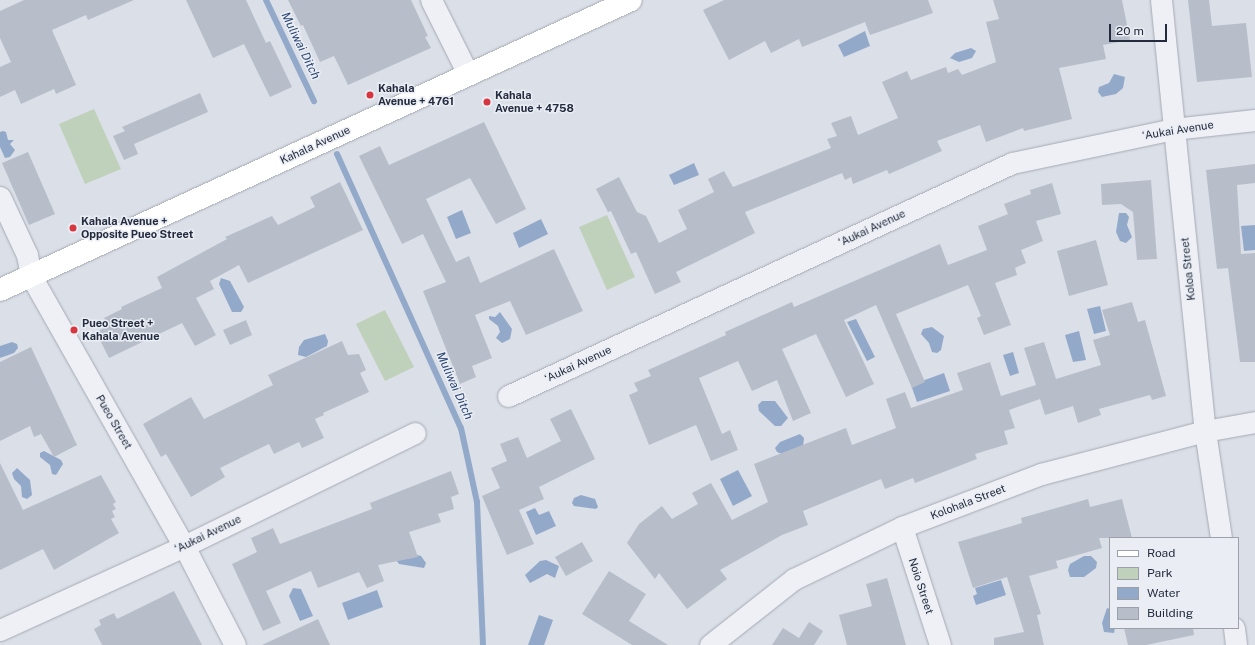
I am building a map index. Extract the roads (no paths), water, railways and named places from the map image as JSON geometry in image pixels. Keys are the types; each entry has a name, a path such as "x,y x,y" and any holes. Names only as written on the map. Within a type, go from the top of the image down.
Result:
{"street":[{"path":"431,0 468,74"},
{"name":"Kahala Avenue","path":"0,290 631,0"},
{"name":"Koloa Street","path":"1161,0 1205,431 1221,537"},
{"name":"ʻAukai Avenue","path":"508,396 1012,163 1173,129 1255,120"},
{"name":"Pueo Street","path":"0,197 27,255 31,276 184,546 235,645"},
{"name":"Kolohala Street","path":"710,645 794,579 902,527 1042,474 1205,431 1255,422"},
{"name":"ʻAukai Avenue","path":"0,630 184,546 414,433"},
{"name":"Noio Street","path":"902,527 940,645"},
{"path":"1234,629 1236,645"}],"water":[{"path":"865,31 870,46 844,57 838,45"},
{"path":"971,48 976,51 972,58 959,62 950,58 955,53"},
{"path":"1114,74 1125,77 1123,88 1116,94 1102,97 1098,92 1099,87 1109,83"},
{"path":"0,132 6,132 8,140 14,140 10,144 15,150 10,157 5,158 0,147"},
{"path":"694,163 699,175 674,185 669,175"},
{"path":"462,210 471,233 456,239 447,217"},
{"path":"1119,213 1126,213 1129,217 1127,225 1132,237 1126,243 1120,241 1116,232"},
{"path":"541,219 548,234 519,248 513,233"},
{"path":"1255,225 1255,250 1244,251 1241,226"},
{"path":"221,278 230,281 244,307 241,312 232,312 219,284"},
{"path":"1100,306 1106,331 1094,334 1087,309"},
{"path":"500,312 512,329 510,339 502,343 496,338 500,332 498,326 489,319 489,316 495,317"},
{"path":"856,319 875,357 867,361 847,322"},
{"path":"932,327 944,336 941,350 937,353 932,352 929,343 921,334 923,329"},
{"path":"1079,331 1086,360 1073,362 1065,335"},
{"path":"325,334 328,341 327,346 306,357 298,355 299,347 304,340"},
{"path":"12,342 17,344 18,348 14,353 0,358 0,346"},
{"path":"1013,352 1019,373 1010,376 1003,355"},
{"path":"944,373 950,391 917,402 911,385"},
{"path":"762,401 775,401 788,418 781,426 775,426 759,411 758,405"},
{"path":"800,434 804,438 803,447 784,455 777,452 775,448 780,442"},
{"path":"44,451 61,460 63,464 56,475 52,474 50,465 40,457 40,453"},
{"path":"17,468 30,480 32,495 27,499 22,497 21,486 14,479 12,473"},
{"path":"738,470 752,496 733,506 720,479"},
{"path":"581,495 595,499 598,507 596,509 574,506 572,503 574,498"},
{"path":"535,508 539,515 549,511 556,526 536,535 526,512"},
{"path":"407,552 421,556 426,563 424,568 399,564 396,560"},
{"path":"1084,556 1091,556 1097,562 1096,568 1084,577 1070,577 1068,570 1070,564"},
{"path":"546,560 559,566 555,578 547,574 530,583 525,575 540,561"},
{"path":"1001,580 1006,595 976,605 973,596 977,594 975,588"},
{"path":"293,588 301,589 313,616 300,621 289,596"},
{"path":"377,590 383,607 348,620 342,603"},
{"path":"1107,608 1109,609 1109,629 1115,629 1114,633 1104,632 1102,623"},
{"path":"539,615 553,620 544,645 528,645"}],"waterway":[{"name":"Muliwai Ditch","path":"266,0 314,101"},
{"name":"Muliwai Ditch","path":"337,154 461,428 477,502 483,645"}],"place":[{"name":"Kahala Avenue + 4761","path":"370,95"},
{"name":"Kahala Avenue + 4758","path":"487,102"},
{"name":"Kahala Avenue + Opposite Pueo Street","path":"73,228"},
{"name":"Pueo Street + Kahala Avenue","path":"74,330"}]}
